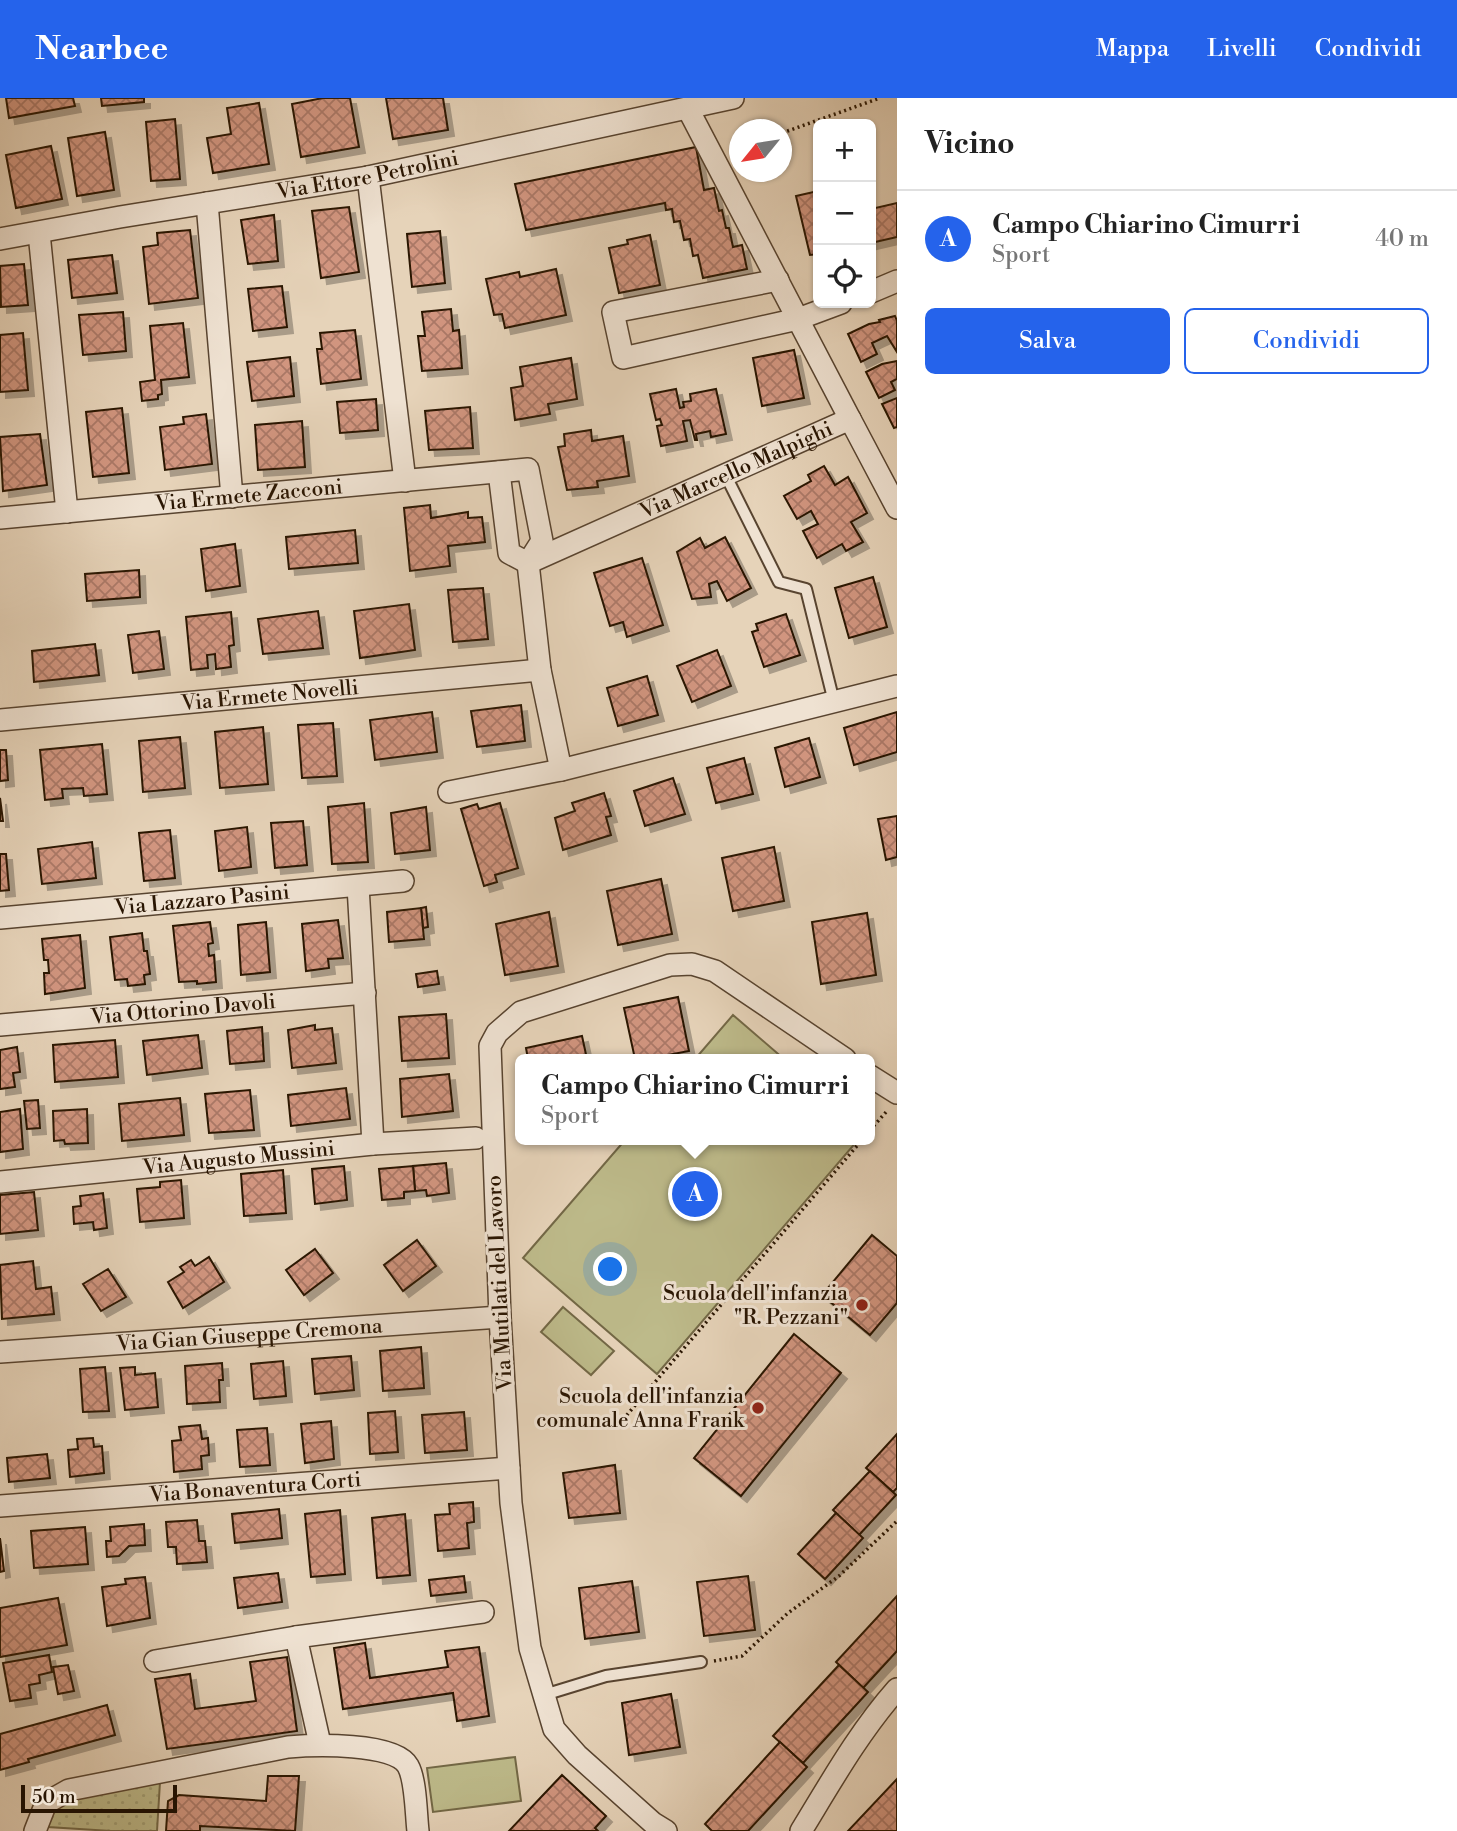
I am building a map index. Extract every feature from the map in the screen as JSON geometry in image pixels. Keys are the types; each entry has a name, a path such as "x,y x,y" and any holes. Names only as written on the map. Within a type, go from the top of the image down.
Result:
{"street":[{"name":"Via Ettore Petrolini","path":"0,239 368,177 733,98"},
{"path":"688,109 850,419"},
{"path":"368,177 405,481"},
{"path":"207,203 232,497"},
{"path":"38,233 67,512"},
{"path":"778,280 612,312 623,358 798,319 828,308"},
{"path":"876,290 897,281"},
{"name":"Via Marcello Malpighi","path":"528,563 850,419 897,508"},
{"name":"Via Ermete Zacconi","path":"0,518 528,469 542,541 528,563"},
{"path":"499,472 509,553 528,563 540,670 561,770"},
{"name":"Via Ermete Novelli","path":"0,720 540,670"},
{"path":"449,792 561,770 897,686"},
{"name":"Via Lazzaro Pasini","path":"0,918 403,881"},
{"path":"358,887 373,1144"},
{"name":"Via Mutilati del Lavoro","path":"666,1831 644,1814 554,1729 530,1648 511,1503 489,1046 508,1021 521,1012 670,965 692,964 715,971 838,1054"},
{"name":"Via Ottorino Davoli","path":"0,1025 365,993"},
{"path":"875,1082 892,1101"},
{"name":"Via Augusto Mussini","path":"0,1182 373,1144 476,1138"},
{"name":"Via Gian Giuseppe Cremona","path":"0,1352 500,1317"},
{"name":"Via Bonaventura Corti","path":"0,1506 509,1468"},
{"path":"155,1661 296,1637 484,1612"},
{"path":"296,1637 320,1745"},
{"path":"801,1831 848,1755 897,1689"},
{"path":"35,1831 46,1803 69,1790 288,1747 320,1745 390,1752 401,1758 409,1767 418,1831"}],"lane":[{"path":"725,474 779,582 806,589 834,702"},
{"path":"544,1695 606,1676 701,1662"}],"path":[{"path":"792,129 880,98"},
{"path":"875,1123 892,1101"},
{"path":"612,1422 626,1416 858,1145"},
{"path":"701,1662 742,1657 788,1613 839,1576 897,1521"}],"shaded area":[{"path":"733,1015 778,1054 699,1054"},
{"path":"621,1145 854,1145 657,1374 523,1258"},
{"path":"563,1307 614,1351 591,1375 541,1332"},
{"path":"515,1757 521,1801 433,1812 427,1768"},
{"path":"160,1782 157,1831 48,1827 52,1809 74,1797"}],"building":[{"path":"6,98 73,98 75,106 9,118"},
{"path":"101,98 144,98 144,102 102,106"},
{"path":"323,98 350,98 359,147 301,157 292,104"},
{"path":"386,98 443,98 448,130 393,139"},
{"path":"259,103 269,164 213,173 207,138 231,134 227,108"},
{"path":"175,119 180,179 151,181 146,122"},
{"path":"105,132 114,190 77,196 68,138"},
{"path":"51,146 62,199 16,208 6,155"},
{"path":"696,147 704,190 714,188 719,211 722,210 726,228 729,228 733,247 742,245 747,269 703,278 698,255 693,256 690,239 684,240 680,221 674,222 672,209 666,210 665,203 526,230 515,184"},
{"path":"813,192 813,255 810,255 796,196"},
{"path":"897,203 897,237 876,242 876,208"},
{"path":"349,207 359,272 321,278 312,211"},
{"path":"274,215 278,261 248,264 241,220"},
{"path":"190,230 198,298 149,304 143,247 158,245 157,233"},
{"path":"440,231 445,283 412,287 407,234"},
{"path":"650,235 660,285 619,293 609,248 628,244 627,240"},
{"path":"112,255 117,293 72,298 68,260"},
{"path":"24,264 28,305 1,307 0,266"},
{"path":"556,269 566,315 505,328 502,314 494,315 486,279 519,272 520,277"},
{"path":"282,286 287,327 253,331 248,289"},
{"path":"451,309 453,331 459,330 462,368 422,371 418,336 425,336 422,312"},
{"path":"123,312 126,351 83,355 79,315"},
{"path":"895,316 897,352 887,336 872,343 877,354 861,362 848,334"},
{"path":"183,323 189,377 161,380 162,394 158,395 158,399 142,401 140,382 155,380 150,326"},
{"path":"355,330 361,379 321,384 317,349 322,349 320,333"},
{"path":"23,333 28,390 0,392 0,335"},
{"path":"794,350 804,398 762,406 753,358"},
{"path":"290,357 294,396 252,401 247,362"},
{"path":"571,358 577,399 548,404 550,414 515,420 511,388 523,386 520,367"},
{"path":"897,361 897,379 891,382 895,390 879,398 866,372 882,364"},
{"path":"676,389 680,408 684,407 683,402 691,401 690,394 716,389 726,434 711,437 710,431 696,434 695,440 690,420 683,421 687,441 661,446 657,426 662,425 660,419 656,420 650,394"},
{"path":"897,398 897,427 894,428 882,404"},
{"path":"376,399 378,430 340,433 337,402"},
{"path":"470,407 473,448 429,450 425,411"},
{"path":"122,408 129,473 93,477 86,412"},
{"path":"206,414 212,464 165,470 160,427 184,424 183,417"},
{"path":"302,421 305,467 258,470 255,425"},
{"path":"591,430 592,441 623,436 629,476 597,481 598,487 567,490 558,447 565,446 564,434"},
{"path":"40,434 47,485 3,491 0,437"},
{"path":"824,466 835,485 848,477 867,513 851,522 863,542 846,551 842,544 817,558 803,531 818,524 811,511 797,519 784,496 811,481 808,475"},
{"path":"430,505 431,518 468,512 468,518 482,517 485,542 448,546 450,566 410,571 404,508"},
{"path":"355,530 358,563 289,569 286,537"},
{"path":"725,537 751,588 727,601 717,581 709,584 711,597 692,599 677,552 700,538 705,548"},
{"path":"235,544 240,586 206,591 201,549"},
{"path":"642,558 663,625 627,637 623,622 610,626 594,573"},
{"path":"139,570 140,597 87,601 85,574"},
{"path":"873,577 887,627 849,638 835,588"},
{"path":"483,588 488,639 453,642 448,590"},
{"path":"409,604 415,650 360,658 354,611"},
{"path":"318,611 323,648 263,654 258,619"},
{"path":"231,612 234,645 229,646 231,667 216,669 215,654 207,655 208,668 191,670 186,617"},
{"path":"786,614 800,655 764,667 752,632 758,630 756,624"},
{"path":"159,631 164,669 133,673 128,635"},
{"path":"95,644 99,675 34,682 32,651"},
{"path":"717,650 731,686 692,702 677,666"},
{"path":"647,676 658,715 618,726 607,688"},
{"path":"521,705 525,741 477,747 471,711"},
{"path":"432,712 437,752 375,760 370,720"},
{"path":"897,712 897,752 854,765 844,728"},
{"path":"333,723 337,776 302,778 298,725"},
{"path":"263,727 268,784 220,788 215,732"},
{"path":"180,737 185,788 143,792 139,741"},
{"path":"809,738 820,777 785,787 775,748"},
{"path":"102,744 107,794 84,796 83,788 62,789 63,798 45,800 40,750"},
{"path":"0,750 6,750 8,780 0,781"},
{"path":"744,758 753,794 716,803 707,768"},
{"path":"673,778 685,814 645,826 634,791"},
{"path":"604,793 611,816 606,817 611,835 563,850 555,818 575,811 572,803"},
{"path":"0,798 3,821 0,821"},
{"path":"364,803 368,862 332,864 328,807"},
{"path":"500,803 518,868 495,875 497,882 484,886 461,809 477,804 479,809"},
{"path":"426,807 430,850 395,854 391,813"},
{"path":"897,816 897,857 886,860 878,819"},
{"path":"303,821 307,865 275,868 271,823"},
{"path":"247,827 251,867 219,871 215,831"},
{"path":"170,830 175,878 144,881 139,833"},
{"path":"92,842 96,878 42,884 38,849"},
{"path":"774,847 784,901 733,911 722,858"},
{"path":"0,854 6,854 9,890 0,891"},
{"path":"661,879 672,934 618,945 607,891"},
{"path":"426,907 428,927 423,928 421,908"},
{"path":"421,908 424,939 389,942 387,912"},
{"path":"549,912 558,966 505,975 496,924"},
{"path":"867,913 876,975 821,984 812,922"},
{"path":"338,920 343,958 328,959 329,968 306,971 302,924"},
{"path":"210,922 213,943 208,944 209,956 214,955 216,982 179,982 173,926"},
{"path":"266,922 270,972 241,975 238,925"},
{"path":"142,933 150,974 144,975 145,984 128,986 127,979 115,980 110,937"},
{"path":"80,935 85,988 45,994 44,973 49,973 48,960 44,960 42,939"},
{"path":"437,971 439,984 418,987 416,974"},
{"path":"678,997 689,1051 673,1054 634,1054 624,1008"},
{"path":"446,1014 449,1058 402,1061 399,1017"},
{"path":"315,1025 315,1030 332,1028 336,1063 292,1068 288,1030"},
{"path":"262,1027 264,1061 230,1064 227,1031"},
{"path":"198,1035 202,1068 147,1075 143,1041"},
{"path":"582,1036 586,1054 527,1054 526,1048"},
{"path":"115,1040 118,1077 55,1082 53,1045"},
{"path":"17,1047 20,1072 13,1073 15,1087 0,1089 0,1050"},
{"path":"449,1074 453,1111 402,1117 400,1079"},
{"path":"346,1088 350,1119 291,1126 288,1095"},
{"path":"250,1090 254,1130 209,1133 205,1094"},
{"path":"180,1098 184,1135 122,1141 119,1104"},
{"path":"38,1100 40,1128 27,1129 24,1101"},
{"path":"20,1109 23,1149 0,1152 0,1112"},
{"path":"87,1109 88,1143 65,1144 64,1140 54,1141 53,1111"},
{"path":"446,1163 449,1193 427,1196 426,1190 415,1191 413,1166"},
{"path":"344,1166 347,1200 315,1204 312,1169"},
{"path":"413,1166 415,1191 404,1192 404,1198 382,1200 379,1169"},
{"path":"283,1170 286,1213 244,1216 241,1174"},
{"path":"181,1180 184,1218 140,1222 137,1189 160,1187 160,1182"},
{"path":"34,1192 38,1230 0,1234 0,1195"},
{"path":"103,1193 107,1228 94,1230 93,1222 74,1224 73,1207 81,1206 80,1196"},
{"path":"872,1235 897,1256 897,1303 870,1335 822,1295"},
{"path":"417,1240 436,1266 403,1291 384,1265"},
{"path":"315,1249 333,1273 304,1295 286,1270"},
{"path":"209,1257 224,1282 183,1308 168,1282 184,1272 180,1267 191,1260 195,1266"},
{"path":"33,1261 36,1289 51,1287 54,1314 2,1319 0,1265"},
{"path":"108,1269 126,1297 101,1311 83,1284"},
{"path":"794,1334 841,1373 741,1496 694,1458"},
{"path":"421,1347 424,1388 383,1391 380,1351"},
{"path":"351,1356 354,1390 315,1394 312,1359"},
{"path":"283,1361 286,1396 254,1399 251,1364"},
{"path":"222,1363 223,1380 219,1380 220,1402 187,1404 185,1366"},
{"path":"105,1367 109,1411 83,1412 80,1369"},
{"path":"135,1367 135,1375 155,1373 158,1407 125,1410 120,1368"},
{"path":"395,1411 398,1452 370,1454 368,1413"},
{"path":"464,1412 467,1450 425,1453 422,1415"},
{"path":"331,1421 334,1459 305,1463 301,1424"},
{"path":"200,1425 202,1439 208,1438 209,1455 201,1456 202,1469 174,1472 172,1441 181,1440 179,1427"},
{"path":"267,1428 270,1465 240,1467 237,1430"},
{"path":"897,1434 897,1488 893,1492 866,1468"},
{"path":"93,1438 94,1447 102,1446 104,1473 70,1477 68,1450 78,1449 77,1439"},
{"path":"47,1454 50,1478 9,1482 7,1458"},
{"path":"615,1465 620,1513 569,1518 563,1473"},
{"path":"870,1471 896,1495 859,1535 833,1510"},
{"path":"473,1502 474,1522 467,1523 469,1548 438,1551 435,1515 450,1514 449,1504"},
{"path":"279,1509 282,1538 235,1543 232,1514"},
{"path":"340,1510 345,1574 311,1577 305,1514"},
{"path":"836,1513 863,1538 825,1579 798,1554"},
{"path":"405,1514 410,1575 377,1578 372,1518"},
{"path":"197,1520 199,1541 205,1541 207,1562 177,1564 176,1547 168,1547 166,1522"},
{"path":"144,1524 145,1545 129,1546 119,1556 107,1557 106,1541 111,1541 110,1527"},
{"path":"85,1527 88,1564 34,1568 31,1531"},
{"path":"0,1538 4,1571 0,1572"},
{"path":"278,1573 282,1602 238,1608 234,1578"},
{"path":"464,1576 466,1592 431,1596 429,1580"},
{"path":"748,1576 755,1630 704,1636 697,1582"},
{"path":"145,1577 150,1618 107,1626 102,1587 126,1584 125,1579"},
{"path":"632,1581 639,1632 585,1639 579,1588"},
{"path":"897,1596 897,1651 863,1688 836,1662"},
{"path":"58,1598 67,1645 0,1657 0,1608"},
{"path":"365,1643 370,1678 448,1667 445,1651 479,1647 489,1716 457,1721 453,1693 343,1709 334,1648"},
{"path":"49,1655 52,1672 39,1675 40,1683 29,1685 31,1698 10,1701 3,1663"},
{"path":"287,1657 297,1731 167,1749 155,1679 190,1674 195,1709 256,1701 250,1662"},
{"path":"68,1665 74,1691 58,1694 53,1667"},
{"path":"839,1665 868,1692 803,1763 773,1736"},
{"path":"671,1694 680,1747 629,1755 622,1703"},
{"path":"107,1705 115,1735 28,1759 29,1762 0,1770 0,1734"},
{"path":"780,1742 807,1767 748,1831 712,1831 705,1824"},
{"path":"562,1775 606,1816 595,1828 598,1831 509,1831"},
{"path":"268,1776 299,1776 295,1831 200,1826 200,1831 166,1831 168,1801 179,1795 266,1801"},
{"path":"897,1779 897,1831 848,1831"}],"place":[{"name":"Campo Chiarino Cimurri","path":"695,1194"},
{"name":"Scuola dell'infanzia \"R. Pezzani\"","path":"862,1305"},
{"name":"Scuola dell'infanzia comunale Anna Frank","path":"758,1408"}]}
